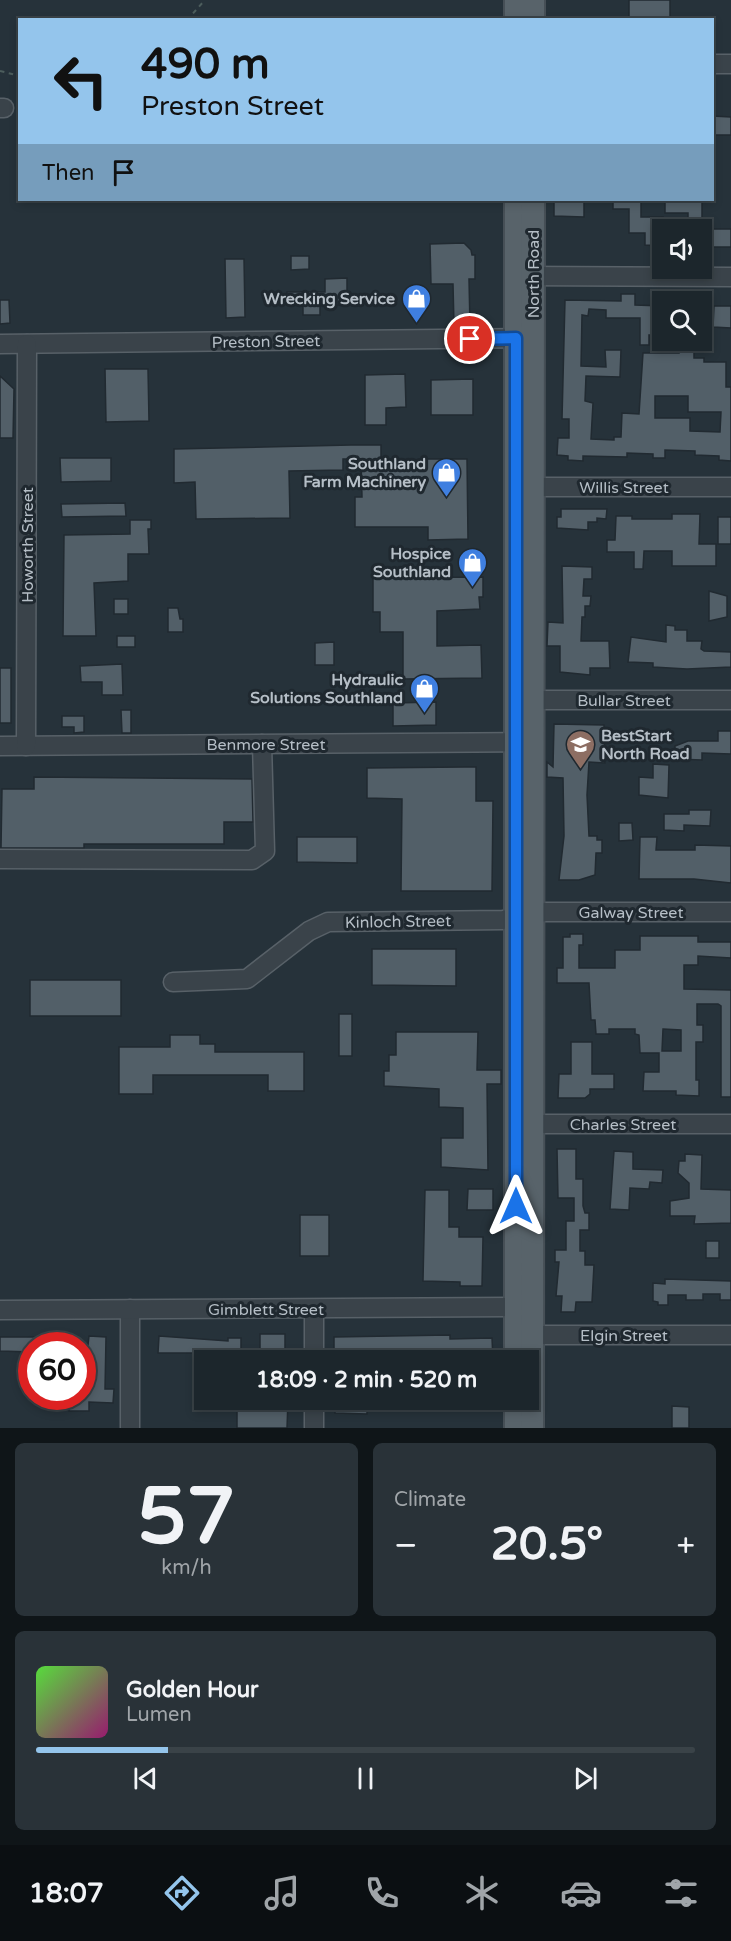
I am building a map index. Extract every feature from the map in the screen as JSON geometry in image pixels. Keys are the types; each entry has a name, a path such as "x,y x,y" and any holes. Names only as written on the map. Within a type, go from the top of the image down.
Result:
{"main road":[{"path":"516,0 516,18"},
{"path":"532,18 533,0"},
{"name":"North Road","path":"516,201 525,276"},
{"name":"North Road","path":"532,201 525,276 524,338 524,1335 532,1428"},
{"name":"North Road","path":"519,1350 524,1335"},
{"path":"516,1410 516,1428"}],"street":[{"path":"714,64 731,64"},
{"path":"525,276 731,277"},
{"name":"Preston Street","path":"0,344 524,338"},
{"name":"Howorth Street","path":"26,746 27,344"},
{"name":"Willis Street","path":"525,487 731,487"},
{"name":"Bullar Street","path":"524,700 731,700"},
{"name":"Benmore Street","path":"0,746 524,742"},
{"path":"0,859 252,860 265,851 262,744"},
{"name":"Galway Street","path":"524,915 731,912"},
{"name":"Kinloch Street","path":"173,982 247,979 309,931 328,922 503,920 524,915"},
{"name":"Charles Street","path":"524,1124 731,1124"},
{"name":"Gimblett Street","path":"0,1310 524,1307"},
{"path":"130,1309 130,1428"},
{"path":"314,1309 314,1350"},
{"name":"Elgin Street","path":"524,1335 731,1335"},
{"path":"314,1410 314,1428"}],"path":[{"path":"189,18 205,0"},
{"path":"0,71 18,76"}],"building":[{"path":"629,0 670,0 670,18 629,18"},
{"path":"714,116 731,117 731,135 714,135"},
{"path":"554,201 584,201 584,217 554,216"},
{"path":"613,201 641,201 641,217 663,217 663,219 652,219 652,245 645,245 645,233 629,233 629,209 613,209"},
{"path":"665,201 702,201 702,219 688,219 688,213 665,213"},
{"path":"712,229 731,229 731,247 712,247"},
{"path":"464,243 471,250 472,255 475,255 475,279 469,279 470,326 454,326 453,284 431,284 430,244"},
{"path":"291,256 309,256 309,269 291,270"},
{"path":"225,259 244,259 245,317 226,318"},
{"path":"347,278 347,305 320,305 320,315 303,315 303,304 287,304 287,292 325,292 325,279"},
{"path":"621,294 635,294 635,305 652,306 652,335 649,335 649,345 640,345 640,318 606,318 606,310 589,309 588,316 582,315 581,366 606,367 605,350 621,350 620,377 586,376 585,401 593,403 591,439 614,440 614,437 621,437 622,413 639,414 643,353 694,351 694,358 704,358 704,362 726,362 726,387 731,387 731,461 719,460 719,456 695,455 695,451 665,450 665,458 653,458 653,454 627,453 627,457 583,456 583,461 568,460 568,456 557,455 558,438 569,438 569,419 562,419 565,300 621,301","holes":["655,396 688,396 688,412 721,412 720,432 690,431 690,418 655,418"]},
{"path":"0,300 9,300 10,323 0,324"},
{"path":"714,306 731,306 731,328 713,327"},
{"path":"105,369 148,369 149,421 106,422"},
{"path":"405,374 406,407 386,408 386,425 365,425 365,375"},
{"path":"0,376 14,389 13,438 0,438"},
{"path":"473,379 473,415 431,415 431,380"},
{"path":"381,445 381,467 427,466 427,459 467,459 468,539 428,540 428,527 355,527 355,497 362,497 361,459 343,459 343,470 289,471 290,518 196,519 195,482 174,483 174,449"},
{"path":"60,458 111,458 111,481 61,482"},
{"path":"125,503 126,516 62,517 61,504"},
{"path":"561,509 607,509 606,519 597,518 597,522 588,522 588,530 557,528 557,517 561,517"},
{"path":"672,514 700,514 699,544 716,544 716,566 672,566 672,551 644,551 643,569 634,569 634,552 607,552 607,540 615,540 616,516 632,516 632,519 672,519"},
{"path":"718,517 731,517 731,544 718,544"},
{"path":"130,520 151,520 151,529 148,529 149,554 128,554 128,581 94,583 96,636 63,636 64,535 130,534"},
{"path":"562,566 592,567 592,579 584,579 583,596 591,596 590,606 585,606 585,617 582,617 581,641 609,641 610,668 590,668 590,675 560,672 560,646 547,646 548,622 563,623"},
{"path":"483,577 483,597 479,597 480,609 437,611 437,646 481,645 482,678 403,679 403,632 380,632 380,612 373,612 373,578"},
{"path":"709,591 727,596 727,617 709,621"},
{"path":"114,599 128,599 128,614 114,614"},
{"path":"168,608 178,608 180,619 183,619 183,632 168,632"},
{"path":"666,625 675,626 675,630 687,630 687,641 702,641 701,649 704,651 731,652 731,667 687,669 653,667 653,663 628,662 631,637 666,642"},
{"path":"117,636 135,636 135,647 117,647"},
{"path":"334,642 334,665 315,665 315,643"},
{"path":"122,664 123,695 102,695 102,682 81,682 80,666"},
{"path":"0,668 11,668 11,723 0,723"},
{"path":"436,702 436,725 393,726 393,703"},
{"path":"121,710 131,710 131,733 122,733"},
{"path":"62,716 84,716 84,732 74,733 74,727 62,727"},
{"path":"554,724 604,725 605,763 589,762 587,795 589,836 597,836 597,840 602,840 602,853 596,853 595,875 579,880 559,880 564,836 563,778 547,777 547,762 553,767"},
{"path":"718,731 731,731 731,754 702,753 702,760 675,759 675,746 688,741 718,741"},
{"path":"653,764 669,765 668,798 639,795 639,777 653,778"},
{"path":"476,767 476,801 493,801 492,891 401,891 402,799 367,798 367,768"},
{"path":"34,777 252,779 253,822 224,822 224,844 84,844 84,848 1,848 2,789 34,789"},
{"path":"689,810 711,810 710,826 684,825 684,831 664,830 664,814 689,814"},
{"path":"619,823 632,823 633,840 619,841"},
{"path":"297,837 357,837 357,863 297,862"},
{"path":"640,837 657,837 656,850 695,850 695,845 731,846 731,883 694,879 639,879"},
{"path":"570,934 583,934 583,945 579,945 579,968 615,968 615,950 640,950 640,936 698,936 698,942 731,942 731,958 698,956 698,965 684,965 684,989 731,990 731,1097 721,1097 721,1006 718,1004 697,1004 697,1025 703,1025 703,1042 696,1042 696,1080 699,1080 699,1096 676,1095 676,1091 643,1091 644,1072 659,1072 659,1053 640,1053 639,1035 635,1034 635,1029 609,1029 609,1034 596,1034 595,1020 591,1020 589,983 557,983 557,968 563,968 563,937 570,937","holes":["663,1029 681,1030 681,1051 662,1051"]},
{"path":"372,949 456,949 456,986 372,985"},
{"path":"30,980 121,980 121,1016 30,1016"},
{"path":"339,1014 352,1014 352,1056 339,1056"},
{"path":"396,1032 478,1032 477,1070 501,1070 501,1084 487,1084 488,1170 441,1167 441,1138 463,1138 463,1108 439,1107 439,1089 384,1086 384,1071 389,1071 389,1055 396,1055"},
{"path":"170,1035 200,1035 200,1044 215,1044 215,1052 304,1052 304,1091 268,1091 268,1075 153,1075 153,1094 119,1094 119,1047 170,1047"},
{"path":"571,1042 592,1042 592,1074 614,1074 614,1089 590,1089 590,1094 585,1098 558,1098 559,1074 571,1074"},
{"path":"557,1149 576,1149 576,1179 583,1179 583,1206 585,1213 589,1213 589,1230 580,1230 580,1251 585,1251 585,1265 594,1265 592,1302 576,1302 575,1312 561,1312 562,1296 556,1296 559,1262 555,1262 555,1250 566,1250 566,1221 574,1221 574,1198 558,1198"},
{"path":"614,1151 633,1152 633,1169 663,1170 662,1183 650,1182 649,1189 630,1188 629,1210 610,1209"},
{"path":"685,1154 702,1155 701,1189 731,1190 731,1223 694,1224 695,1216 670,1216 670,1201 689,1198 689,1183 678,1173 679,1161 685,1161"},
{"path":"468,1189 493,1189 493,1210 467,1210"},
{"path":"425,1190 449,1190 449,1227 459,1227 459,1237 483,1237 482,1286 460,1286 460,1282 423,1281"},
{"path":"300,1215 329,1215 329,1256 300,1256"},
{"path":"706,1241 719,1241 719,1258 706,1258"},
{"path":"665,1279 731,1281 731,1300 720,1300 720,1294 703,1294 703,1300 686,1300 686,1295 668,1295 668,1305 658,1305 658,1302 653,1301 653,1283 665,1284"},
{"path":"260,1334 285,1334 285,1350 260,1350"},
{"path":"450,1335 450,1339 492,1338 493,1350 334,1350 334,1337"},
{"path":"96,1336 106,1337 105,1389 114,1389 113,1403 96,1402"},
{"path":"159,1336 228,1341 228,1338 241,1338 241,1350 158,1353"},
{"path":"0,1337 18,1337 18,1352 0,1351"},
{"path":"672,1406 689,1407 689,1428 672,1428"},
{"path":"237,1410 288,1410 287,1428 237,1428"},
{"path":"335,1410 367,1410 367,1414 335,1413"}],"place":[{"name":"Wrecking Service","path":"416,324"},
{"name":"Southland Farm Machinery","path":"447,498"},
{"name":"Hospice Southland","path":"472,588"},
{"name":"Hydraulic Solutions Southland","path":"424,714"},
{"name":"BestStart North Road","path":"580,770"}],"route":[{"path":"470,339 516,338 516,1206"}]}
